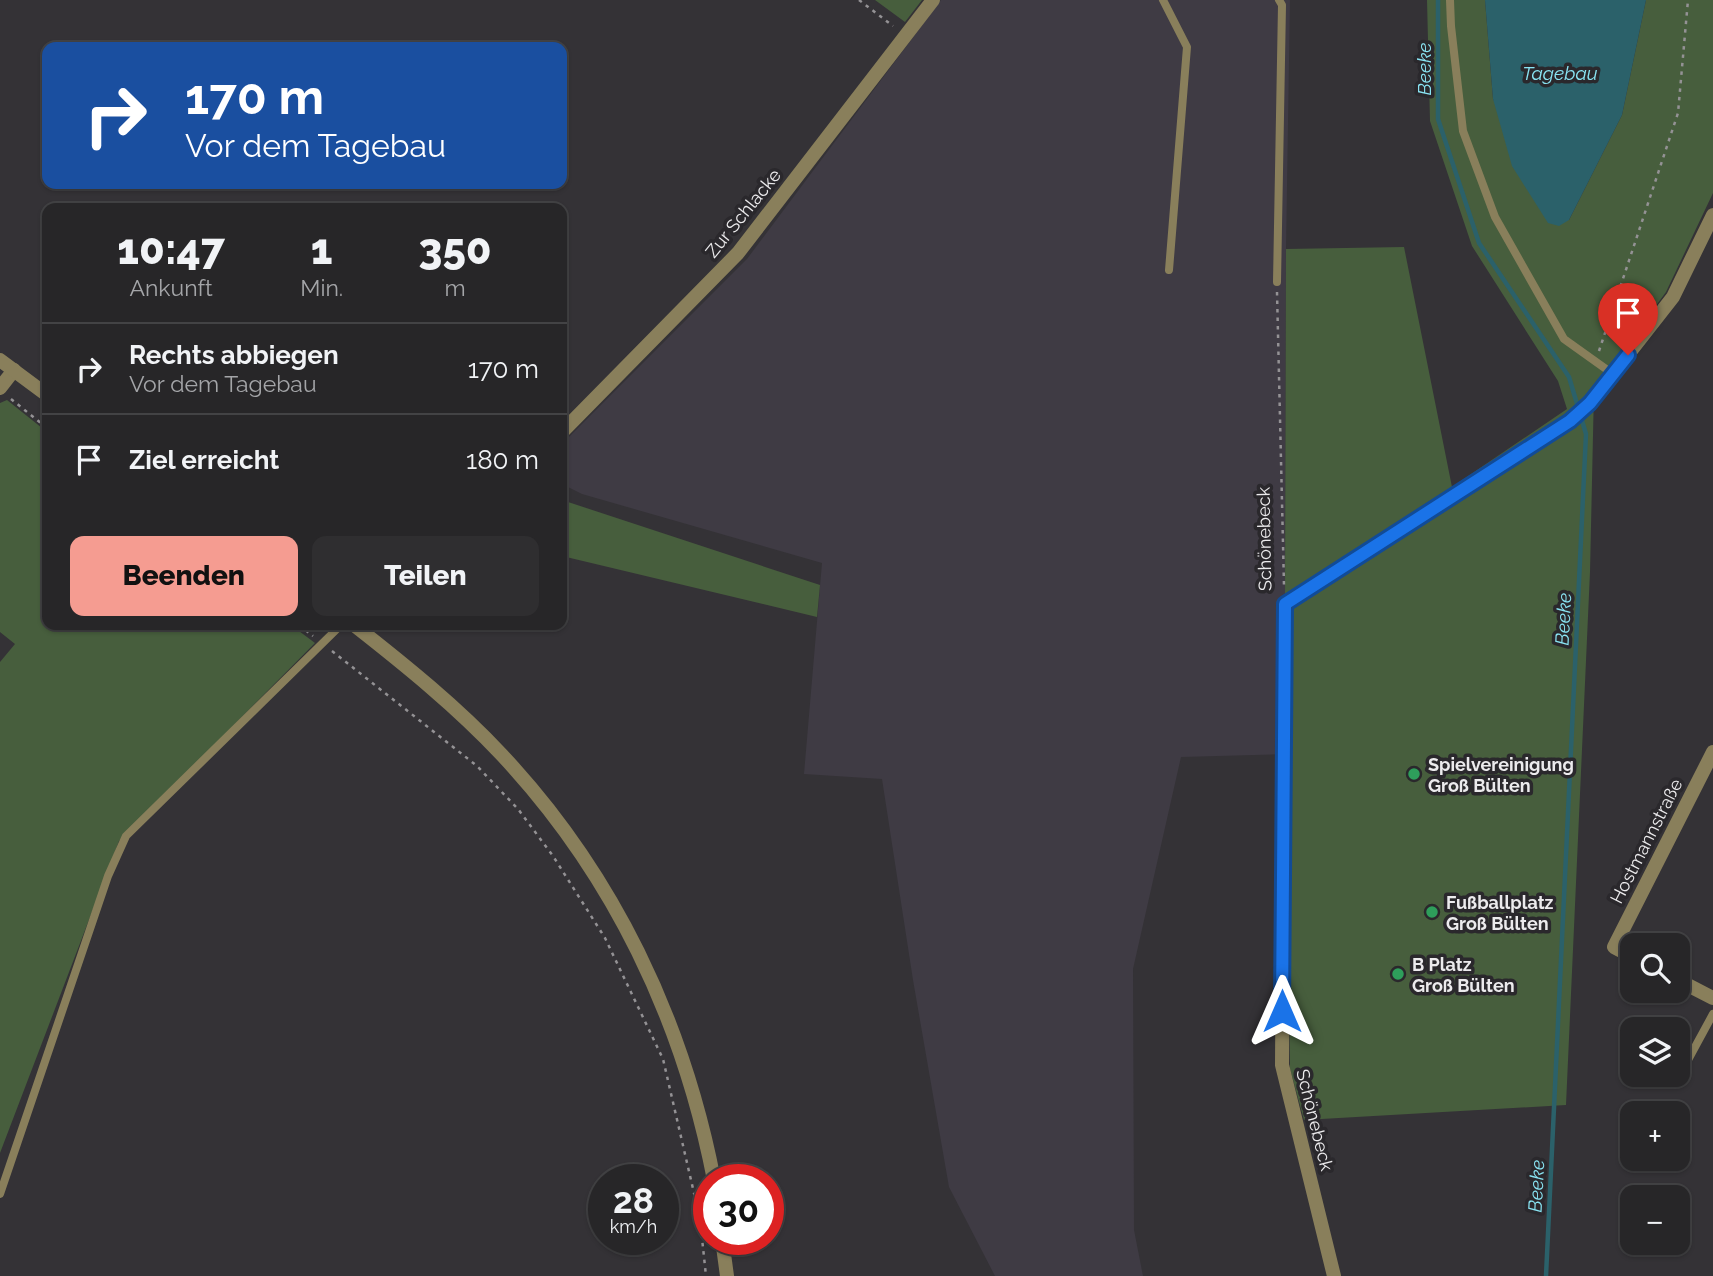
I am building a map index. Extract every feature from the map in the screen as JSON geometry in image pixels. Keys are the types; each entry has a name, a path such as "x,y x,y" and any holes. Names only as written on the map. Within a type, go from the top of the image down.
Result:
{"street":[{"name":"Zur Schlacke","path":"567,427 738,253 933,0"},
{"path":"1285,604 1570,421 1590,403 1673,297 1713,215"},
{"path":"0,360 42,391"},
{"path":"5,393 14,370"},
{"name":"Schönebeck","path":"1285,604 1282,1065 1334,1276"},
{"path":"366,630 500,753 551,812 596,876 641,954 664,1006 693,1091 710,1164"},
{"name":"Hostmannstraße","path":"1621,933 1713,752"},
{"name":"Hostmannstraße","path":"1620,935 1614,947 1620,950"},
{"path":"1690,986 1713,998"},
{"path":"724,1255 727,1276"}],"lane":[{"path":"1163,0 1187,47 1169,270"},
{"path":"1450,0 1464,131 1495,217 1564,339 1613,374"},
{"path":"1277,282 1281,3"},
{"path":"0,1194 107,876 126,836 336,630"},
{"path":"1690,1056 1713,1014"}],"path":[{"path":"859,0 906,36"},
{"path":"1596,362 1678,113 1688,0"},
{"name":"Schönebeck","path":"1277,282 1285,604"},
{"path":"5,393 42,424"},
{"path":"305,630 477,766 518,809 553,856 605,938 663,1059 700,1219 706,1276"}],"shaded area":[{"path":"941,0 1290,0 1285,600 1288,754 1181,757 1133,969 1134,1230 1143,1276 995,1276 949,1187 882,779 804,774 822,563 582,494 567,486 567,439 747,259"}],"green space":[{"path":"875,0 922,0 905,22"},
{"path":"1427,0 1485,0 1493,99 1569,220 1622,115 1646,0 1713,0 1713,193 1666,292 1594,390 1590,572 1566,1105 1304,1120 1290,1069 1285,600 1286,249 1404,247 1452,487 1567,409 1558,381 1472,246 1430,121"},
{"path":"7,400 42,428 42,630 298,630 315,643 119,841 0,1153 0,662 15,644 0,632 0,403"},
{"path":"567,502 820,585 817,617 567,557"}],"water":[{"name":"Tagebau","path":"1485,0 1646,0 1622,115 1569,220 1559,226 1548,223 1512,166 1493,99"}],"waterway":[{"name":"Beeke","path":"1438,0 1438,119 1479,243 1569,377 1586,434 1546,1276"}],"place":[{"name":"Spielvereinigung Groß Bülten","path":"1414,774"},
{"name":"Fußballplatz Groß Bülten","path":"1432,912"},
{"name":"B Platz Groß Bülten","path":"1398,974"}],"route":[{"path":"1282,1011 1285,604 1570,421 1590,403 1628,355"}]}
